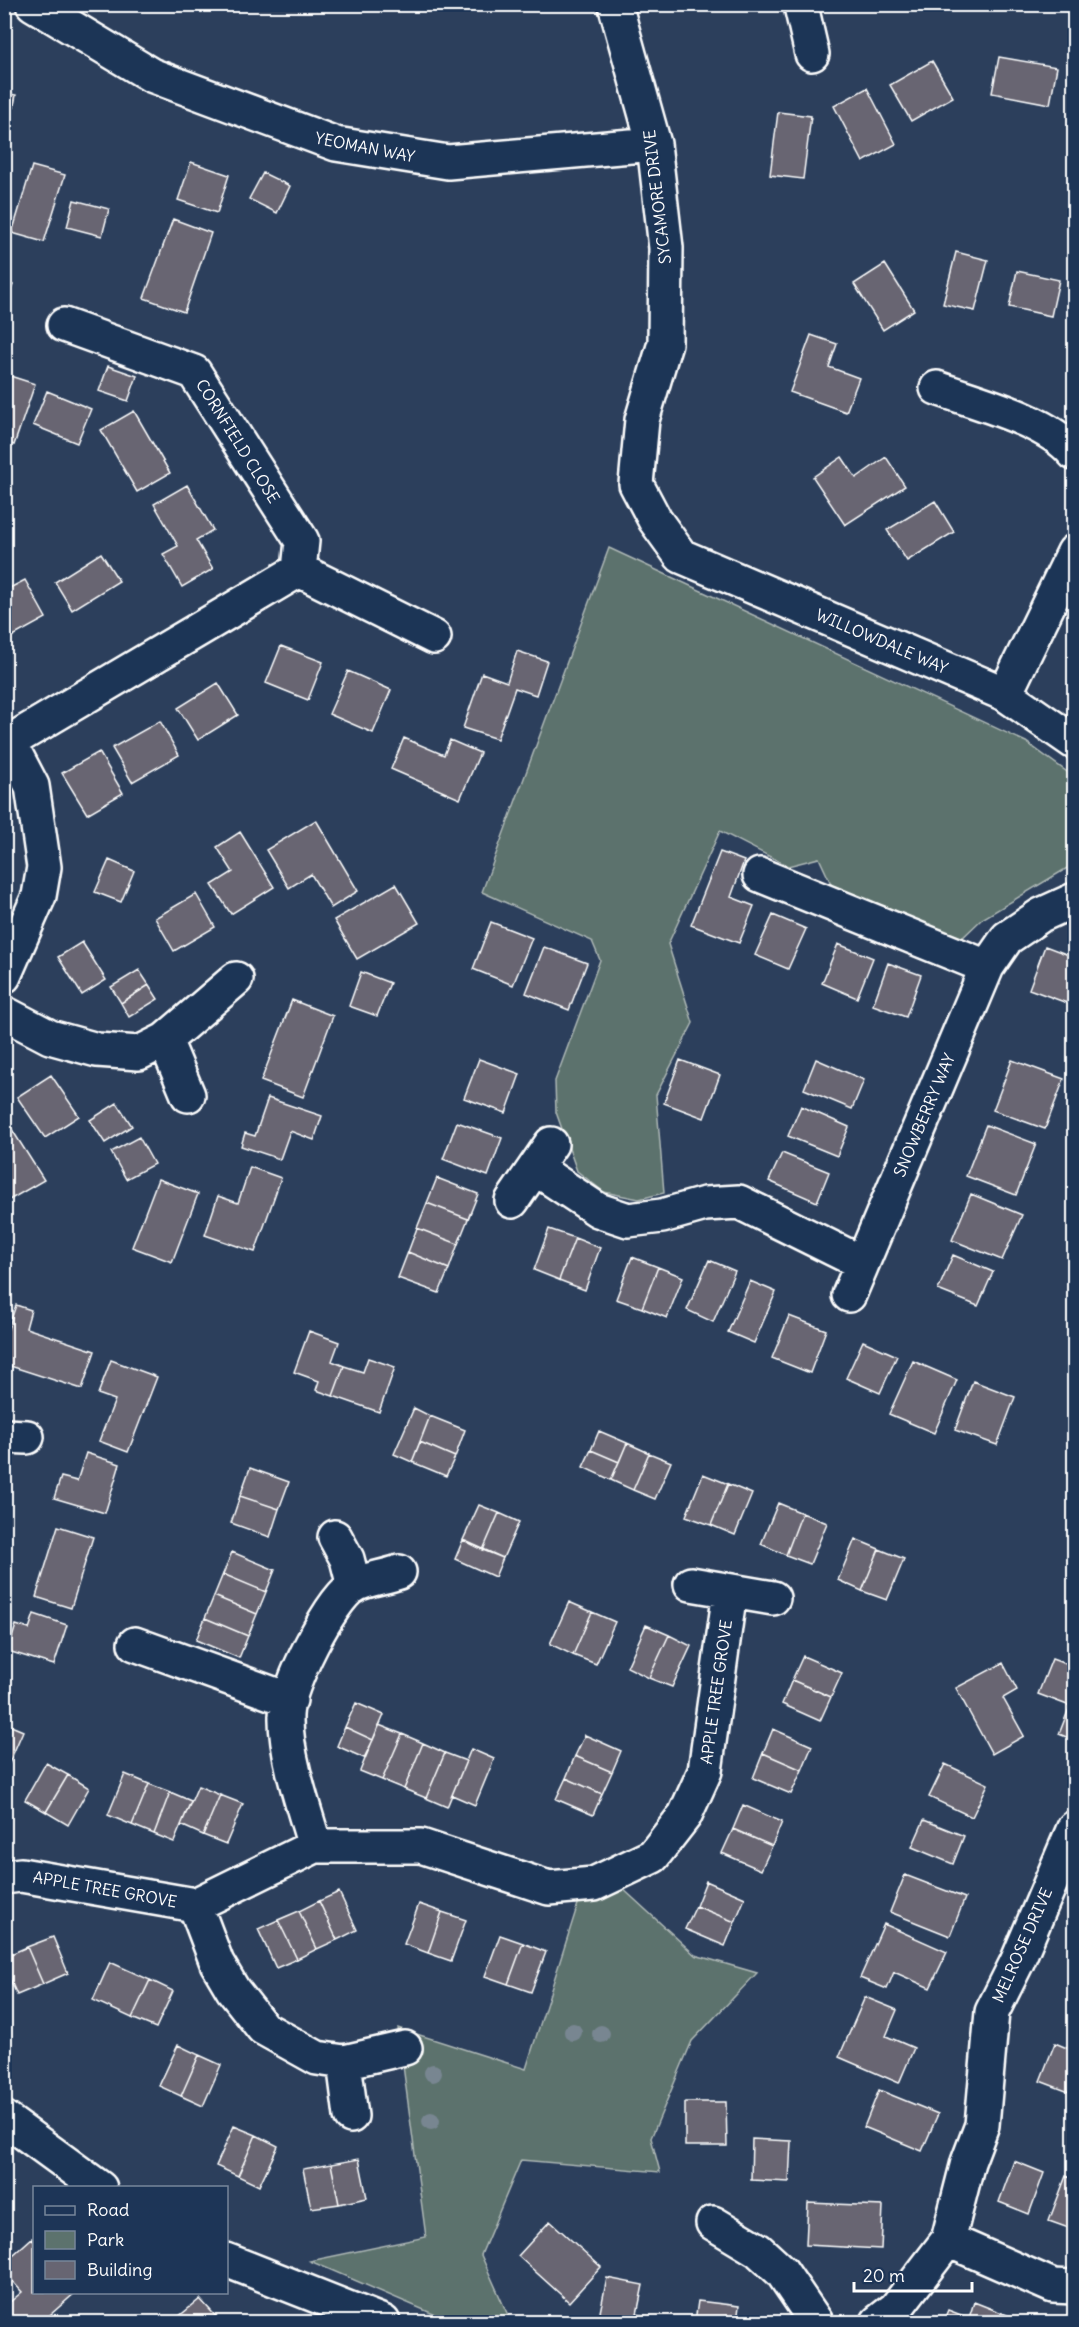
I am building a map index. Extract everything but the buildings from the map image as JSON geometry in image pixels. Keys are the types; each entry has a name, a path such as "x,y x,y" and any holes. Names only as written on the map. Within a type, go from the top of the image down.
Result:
{"street":[{"name":"YEOMAN WAY","path":"33,4 151,75 336,144 448,162 654,144"},
{"name":"SYCAMORE DRIVE","path":"615,4 654,144 666,248 665,343 642,420 636,484 655,520 681,556"},
{"path":"801,5 812,54"},
{"name":"CORNFIELD CLOSE","path":"64,325 194,372 302,541 299,570"},
{"path":"937,388 1021,419 1063,440 1074,453"},
{"path":"1005,694 1074,552"},
{"name":"WILLOWDALE WAY","path":"681,556 1005,694 1074,742"},
{"path":"4,976 39,896 44,867 32,786 7,741 299,570 434,637"},
{"path":"760,875 987,967"},
{"name":"SNOWBERRY WAY","path":"849,1295 987,967 1007,939 1041,915 1074,900"},
{"path":"4,1013 50,1037 97,1050 139,1053 165,1040 236,979"},
{"path":"165,1040 188,1095"},
{"path":"512,1201 543,1156 598,1210 628,1220 662,1216 705,1204 739,1202 862,1263"},
{"path":"335,1537 347,1558 354,1586"},
{"path":"315,1846 295,1778 285,1715 296,1680 329,1611 354,1586 399,1572"},
{"path":"691,1584 773,1598"},
{"name":"APPLE TREE GROVE","path":"4,1877 21,1875 195,1905 315,1846 421,1846 549,1888 594,1884 653,1856 685,1815 705,1772 730,1591"},
{"path":"135,1644 290,1700"},
{"name":"MELROSE DRIVE","path":"878,2322 896,2308 948,2240 968,2162 982,2125 992,2012 1017,1962 1074,1828"},
{"path":"195,1905 218,1963 233,1990 263,2028 316,2058 344,2062 405,2048"},
{"path":"344,2062 351,2116"},
{"path":"4,2118 99,2186"},
{"path":"713,2223 758,2250 782,2272 816,2322"},
{"path":"948,2240 1053,2286 1074,2287"},
{"path":"228,2261 383,2322"}],"green space":[{"path":"609,548 1026,742 1074,777 1074,864 982,919 960,940 833,888 819,858 788,866 720,831 668,944 693,1023 656,1095 664,1193 639,1199 604,1192 577,1171 556,1112 555,1081 600,960 592,941 482,892"},
{"path":"609,1876 695,1955 757,1973 692,2041 651,2138 660,2172 521,2160 481,2255 511,2322 452,2322 310,2261 426,2237 398,2028 526,2069 584,1885"}]}
